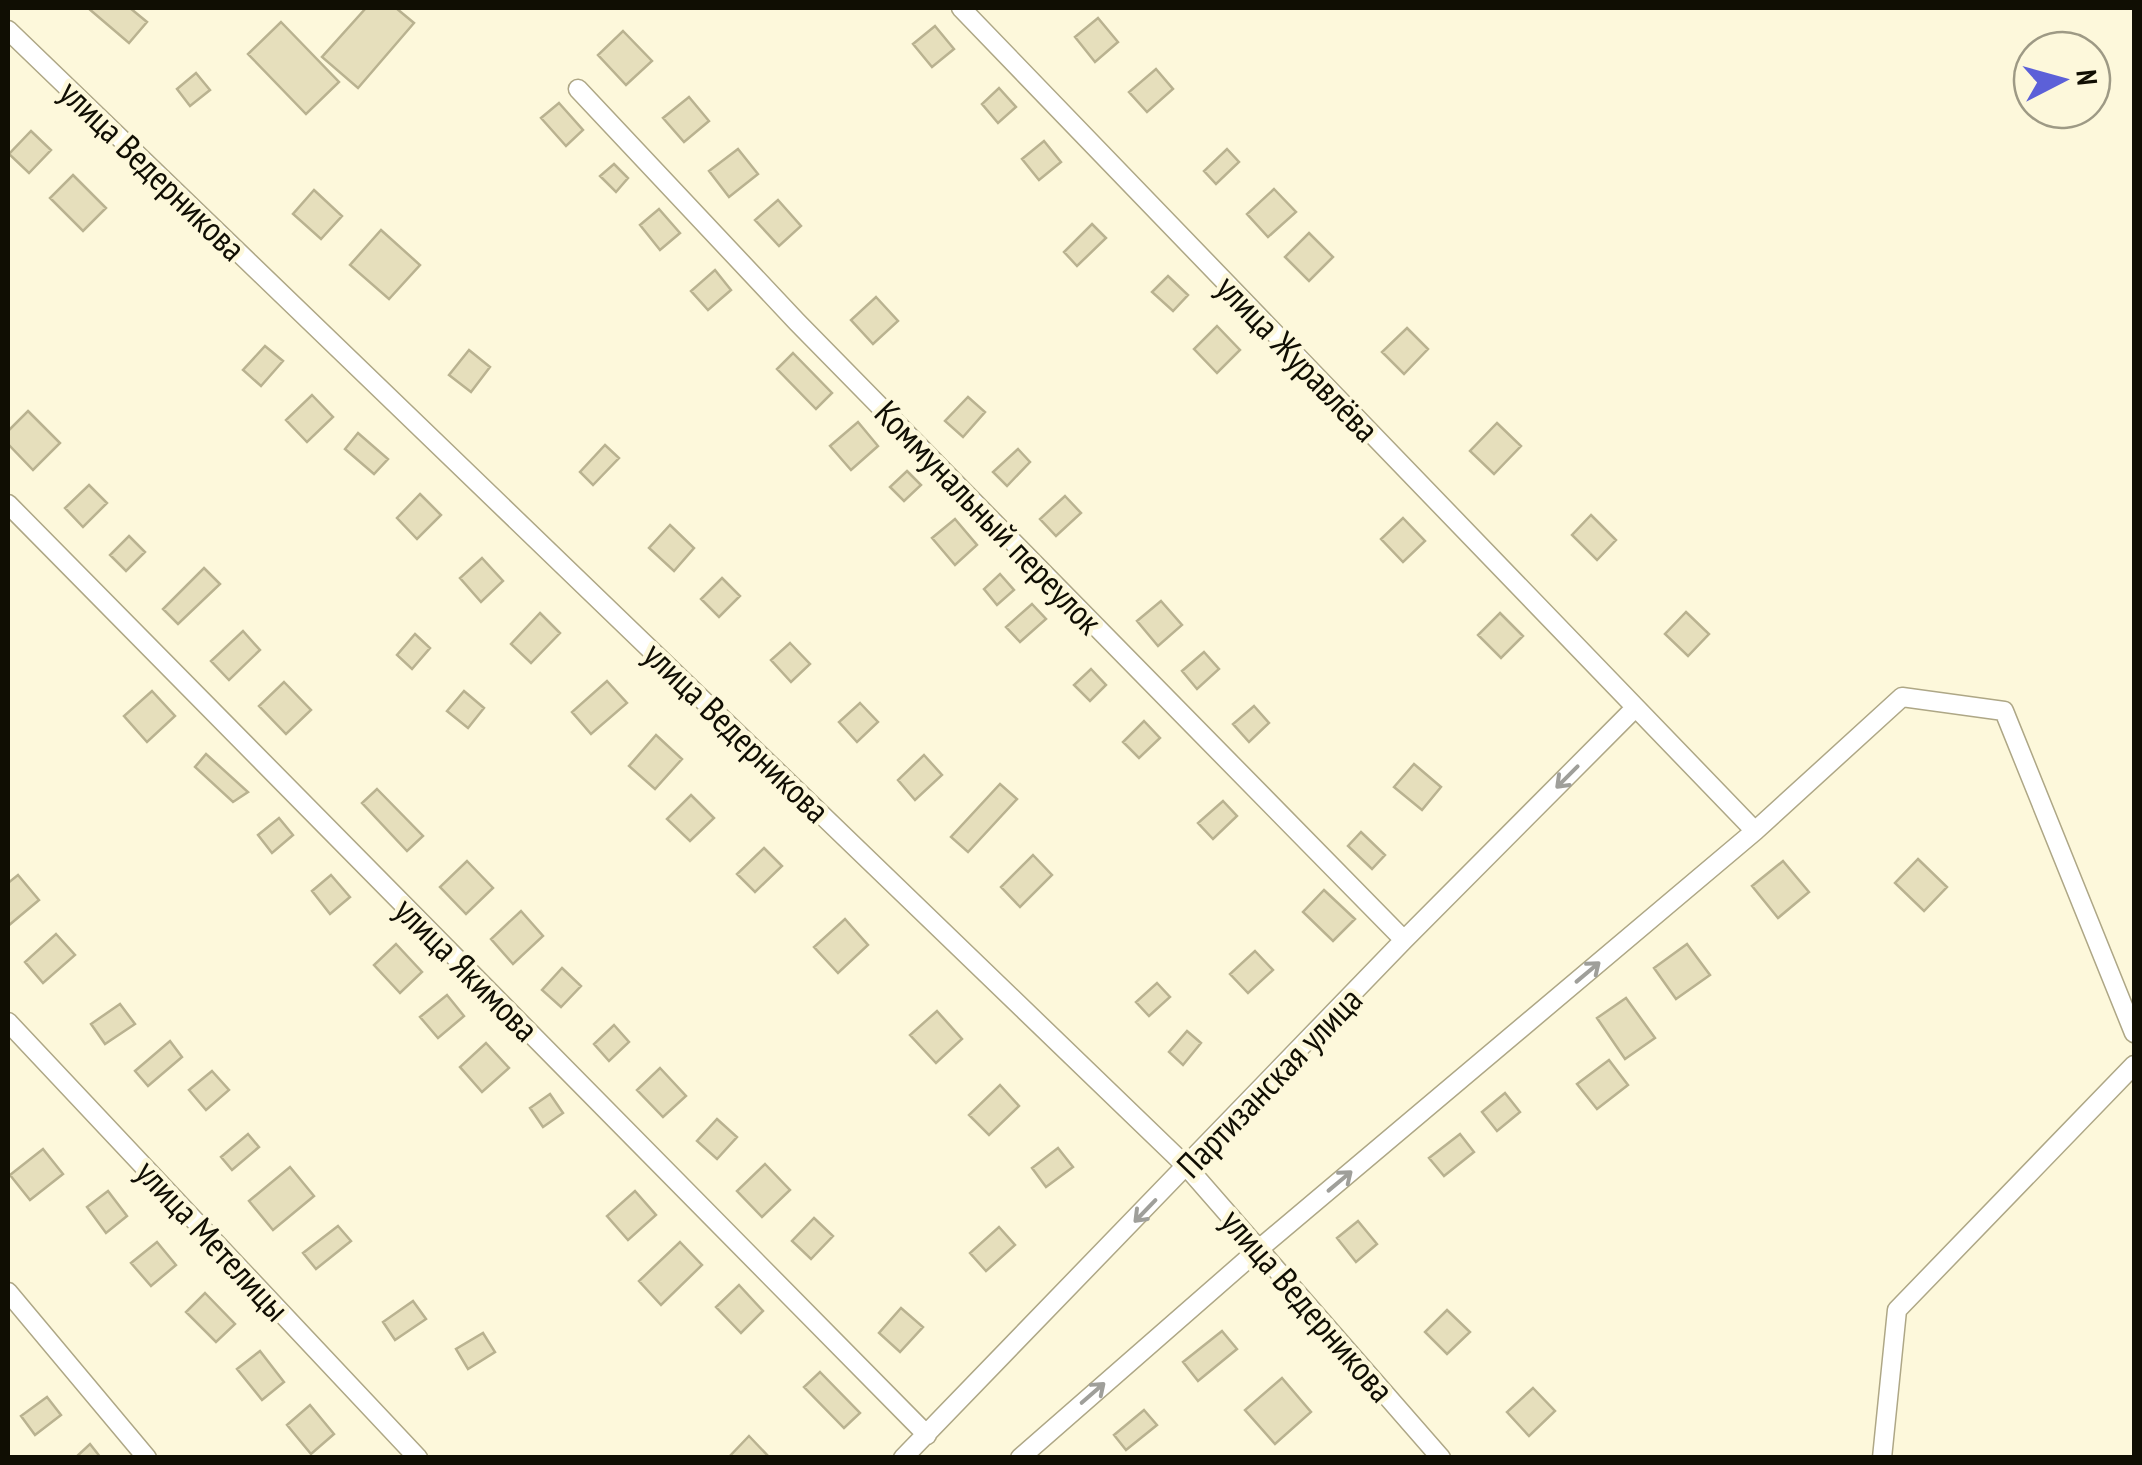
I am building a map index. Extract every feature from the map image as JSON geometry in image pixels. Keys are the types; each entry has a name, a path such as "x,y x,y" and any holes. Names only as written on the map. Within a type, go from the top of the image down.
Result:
{"street":[{"name":"улица Журавлёва","path":"961,8 1755,831"},
{"name":"улица Ведерникова","path":"8,30 1187,1167 1441,1458"},
{"name":"Коммунальный переулок","path":"578,89 798,322 1404,940"},
{"name":"улица Якимова","path":"8,504 927,1435"},
{"path":"1020,1458 1259,1249 1755,831 1902,698 2004,710 2134,1033"},
{"name":"Партизанская улица","path":"904,1458 1404,940 1636,708"},
{"name":"улица Метелицы","path":"8,1022 418,1458"},
{"path":"1882,1458 1897,1310 2134,1065"},
{"path":"8,1292 147,1458"}],"building":[{"path":"88,8 130,8 147,22 129,43"},
{"path":"366,8 396,8 414,23 358,88 322,57"},
{"path":"1098,18 1118,42 1095,62 1075,37"},
{"path":"281,22 339,82 306,114 248,54"},
{"path":"935,26 954,49 932,67 913,44"},
{"path":"623,31 652,61 626,85 598,55"},
{"path":"1156,69 1173,89 1147,112 1129,92"},
{"path":"196,73 210,90 190,106 177,89"},
{"path":"999,88 1016,107 998,123 982,104"},
{"path":"689,97 709,121 684,142 663,118"},
{"path":"559,103 583,130 566,146 541,118"},
{"path":"31,131 51,150 29,173 9,154"},
{"path":"1044,141 1061,162 1039,180 1022,159"},
{"path":"738,149 758,174 729,197 709,171"},
{"path":"1227,149 1239,162 1216,184 1204,171"},
{"path":"614,164 628,178 616,192 600,176"},
{"path":"73,175 106,208 83,231 50,198"},
{"path":"1274,189 1296,212 1268,237 1247,214"},
{"path":"314,190 342,216 321,239 293,214"},
{"path":"778,200 801,226 779,246 755,220"},
{"path":"659,209 680,233 660,250 640,225"},
{"path":"1092,224 1106,238 1077,266 1064,252"},
{"path":"381,230 420,265 389,299 350,265"},
{"path":"1309,233 1333,257 1309,281 1285,257"},
{"path":"715,270 731,290 708,310 691,291"},
{"path":"1168,276 1188,295 1173,311 1152,292"},
{"path":"876,297 898,321 873,344 851,320"},
{"path":"1217,326 1240,350 1217,373 1194,349"},
{"path":"1407,328 1428,349 1404,374 1382,352"},
{"path":"265,346 283,361 261,386 243,370"},
{"path":"469,350 490,367 471,392 449,375"},
{"path":"793,353 832,393 816,409 777,369"},
{"path":"312,395 333,417 307,442 286,420"},
{"path":"968,397 985,412 963,437 945,421"},
{"path":"28,411 60,443 33,470 8,444 8,431"},
{"path":"858,422 878,446 851,470 830,446"},
{"path":"1497,423 1521,446 1494,474 1470,451"},
{"path":"358,433 388,459 374,474 345,449"},
{"path":"605,445 619,458 593,485 580,472"},
{"path":"1018,449 1030,462 1007,486 993,472"},
{"path":"907,471 921,485 904,501 890,487"},
{"path":"89,485 107,503 83,527 65,508"},
{"path":"420,494 441,515 417,539 397,518"},
{"path":"1065,496 1081,513 1056,536 1040,519"},
{"path":"1591,515 1616,540 1597,560 1572,535"},
{"path":"1403,518 1425,541 1403,562 1381,539"},
{"path":"955,519 977,545 955,565 932,538"},
{"path":"670,525 694,548 674,571 649,548"},
{"path":"129,536 145,552 126,571 110,555"},
{"path":"482,558 503,581 481,602 460,578"},
{"path":"204,568 220,584 178,624 163,609"},
{"path":"1000,574 1014,590 997,605 984,589"},
{"path":"722,578 740,596 719,617 701,599"},
{"path":"1161,601 1182,625 1158,646 1137,621"},
{"path":"1032,604 1046,619 1020,642 1006,627"},
{"path":"1686,612 1709,634 1688,656 1665,634"},
{"path":"540,613 560,633 531,663 511,644"},
{"path":"1500,613 1523,636 1501,658 1478,635"},
{"path":"243,631 260,650 229,680 211,661"},
{"path":"415,634 430,648 412,669 397,655"},
{"path":"790,643 810,664 791,682 771,660"},
{"path":"1204,652 1219,669 1197,689 1182,671"},
{"path":"1091,669 1106,685 1090,701 1074,685"},
{"path":"607,681 627,703 591,734 572,712"},
{"path":"284,682 311,710 286,734 259,706"},
{"path":"152,691 175,716 147,742 124,716"},
{"path":"464,691 484,708 468,728 447,711"},
{"path":"860,703 878,722 857,742 839,722"},
{"path":"1254,706 1269,723 1249,742 1233,724"},
{"path":"1144,721 1160,738 1139,758 1123,742"},
{"path":"656,735 682,759 655,789 629,766"},
{"path":"206,754 248,792 233,802 195,767"},
{"path":"924,755 942,775 915,800 898,780"},
{"path":"1414,764 1441,787 1422,810 1394,787"},
{"path":"1000,784 1017,799 968,852 951,837"},
{"path":"377,789 423,836 407,851 362,803"},
{"path":"691,795 714,818 690,841 667,819"},
{"path":"1223,801 1237,816 1213,839 1198,823"},
{"path":"279,818 293,835 272,853 258,835"},
{"path":"1361,832 1385,855 1372,869 1348,846"},
{"path":"764,848 782,866 755,892 737,874"},
{"path":"1033,855 1052,875 1020,907 1001,887"},
{"path":"1918,859 1947,887 1924,911 1895,883"},
{"path":"467,861 493,888 466,914 440,887"},
{"path":"1783,861 1809,892 1778,918 1752,886"},
{"path":"18,875 39,900 8,926 8,883"},
{"path":"331,875 350,897 330,914 312,891"},
{"path":"1324,890 1355,919 1333,941 1303,912"},
{"path":"521,911 543,936 513,964 491,939"},
{"path":"845,919 868,945 838,973 814,947"},
{"path":"56,934 75,955 43,983 25,962"},
{"path":"396,944 422,972 400,993 374,965"},
{"path":"1687,944 1710,975 1676,999 1654,968"},
{"path":"1255,951 1273,970 1248,993 1230,974"},
{"path":"562,968 581,986 561,1007 542,990"},
{"path":"1157,983 1170,997 1149,1016 1136,1002"},
{"path":"447,995 464,1016 438,1038 420,1017"},
{"path":"1626,998 1655,1038 1625,1059 1597,1018"},
{"path":"120,1004 135,1024 105,1044 91,1024"},
{"path":"937,1011 962,1039 936,1063 910,1035"},
{"path":"614,1025 629,1042 609,1061 594,1044"},
{"path":"1187,1031 1201,1043 1183,1065 1169,1052"},
{"path":"170,1041 182,1057 148,1086 135,1071"},
{"path":"486,1043 509,1068 482,1092 460,1067"},
{"path":"1609,1060 1628,1085 1597,1109 1577,1084"},
{"path":"660,1068 686,1096 663,1117 637,1090"},
{"path":"212,1071 229,1090 206,1110 189,1090"},
{"path":"1000,1085 1019,1106 989,1135 969,1115"},
{"path":"1505,1093 1520,1112 1497,1131 1482,1112"},
{"path":"550,1094 563,1113 543,1127 530,1108"},
{"path":"717,1119 737,1137 717,1159 697,1141"},
{"path":"248,1134 259,1147 232,1170 221,1157"},
{"path":"1460,1134 1474,1152 1444,1176 1429,1158"},
{"path":"1058,1148 1073,1167 1046,1187 1032,1168"},
{"path":"43,1149 63,1174 30,1200 10,1175"},
{"path":"765,1164 790,1190 762,1217 737,1191"},
{"path":"290,1167 314,1196 273,1230 249,1201"},
{"path":"108,1191 127,1216 106,1233 87,1207"},
{"path":"635,1191 656,1215 628,1240 607,1216"},
{"path":"814,1218 833,1236 811,1259 792,1241"},
{"path":"1358,1221 1377,1244 1356,1262 1337,1238"},
{"path":"338,1226 351,1241 316,1269 303,1253"},
{"path":"999,1227 1015,1245 986,1271 970,1253"},
{"path":"157,1242 176,1265 151,1286 131,1263"},
{"path":"680,1242 702,1265 661,1305 639,1281"},
{"path":"739,1285 763,1311 741,1333 716,1307"},
{"path":"205,1293 235,1324 216,1342 186,1312"},
{"path":"413,1301 426,1319 395,1340 383,1322"},
{"path":"901,1308 923,1327 900,1352 879,1333"},
{"path":"1447,1310 1470,1332 1447,1354 1425,1332"},
{"path":"1222,1331 1237,1349 1198,1381 1183,1362"},
{"path":"483,1333 495,1352 468,1369 456,1349"},
{"path":"260,1351 284,1382 262,1400 237,1369"},
{"path":"820,1372 860,1413 844,1428 804,1387"},
{"path":"1282,1378 1311,1412 1275,1444 1245,1410"},
{"path":"1533,1388 1555,1411 1529,1436 1507,1412"},
{"path":"47,1397 61,1415 35,1435 21,1416"},
{"path":"310,1405 334,1434 311,1454 287,1425"},
{"path":"1144,1410 1157,1425 1126,1450 1114,1435"},
{"path":"749,1436 770,1458 728,1458"},
{"path":"90,1444 101,1458 75,1458"}]}
